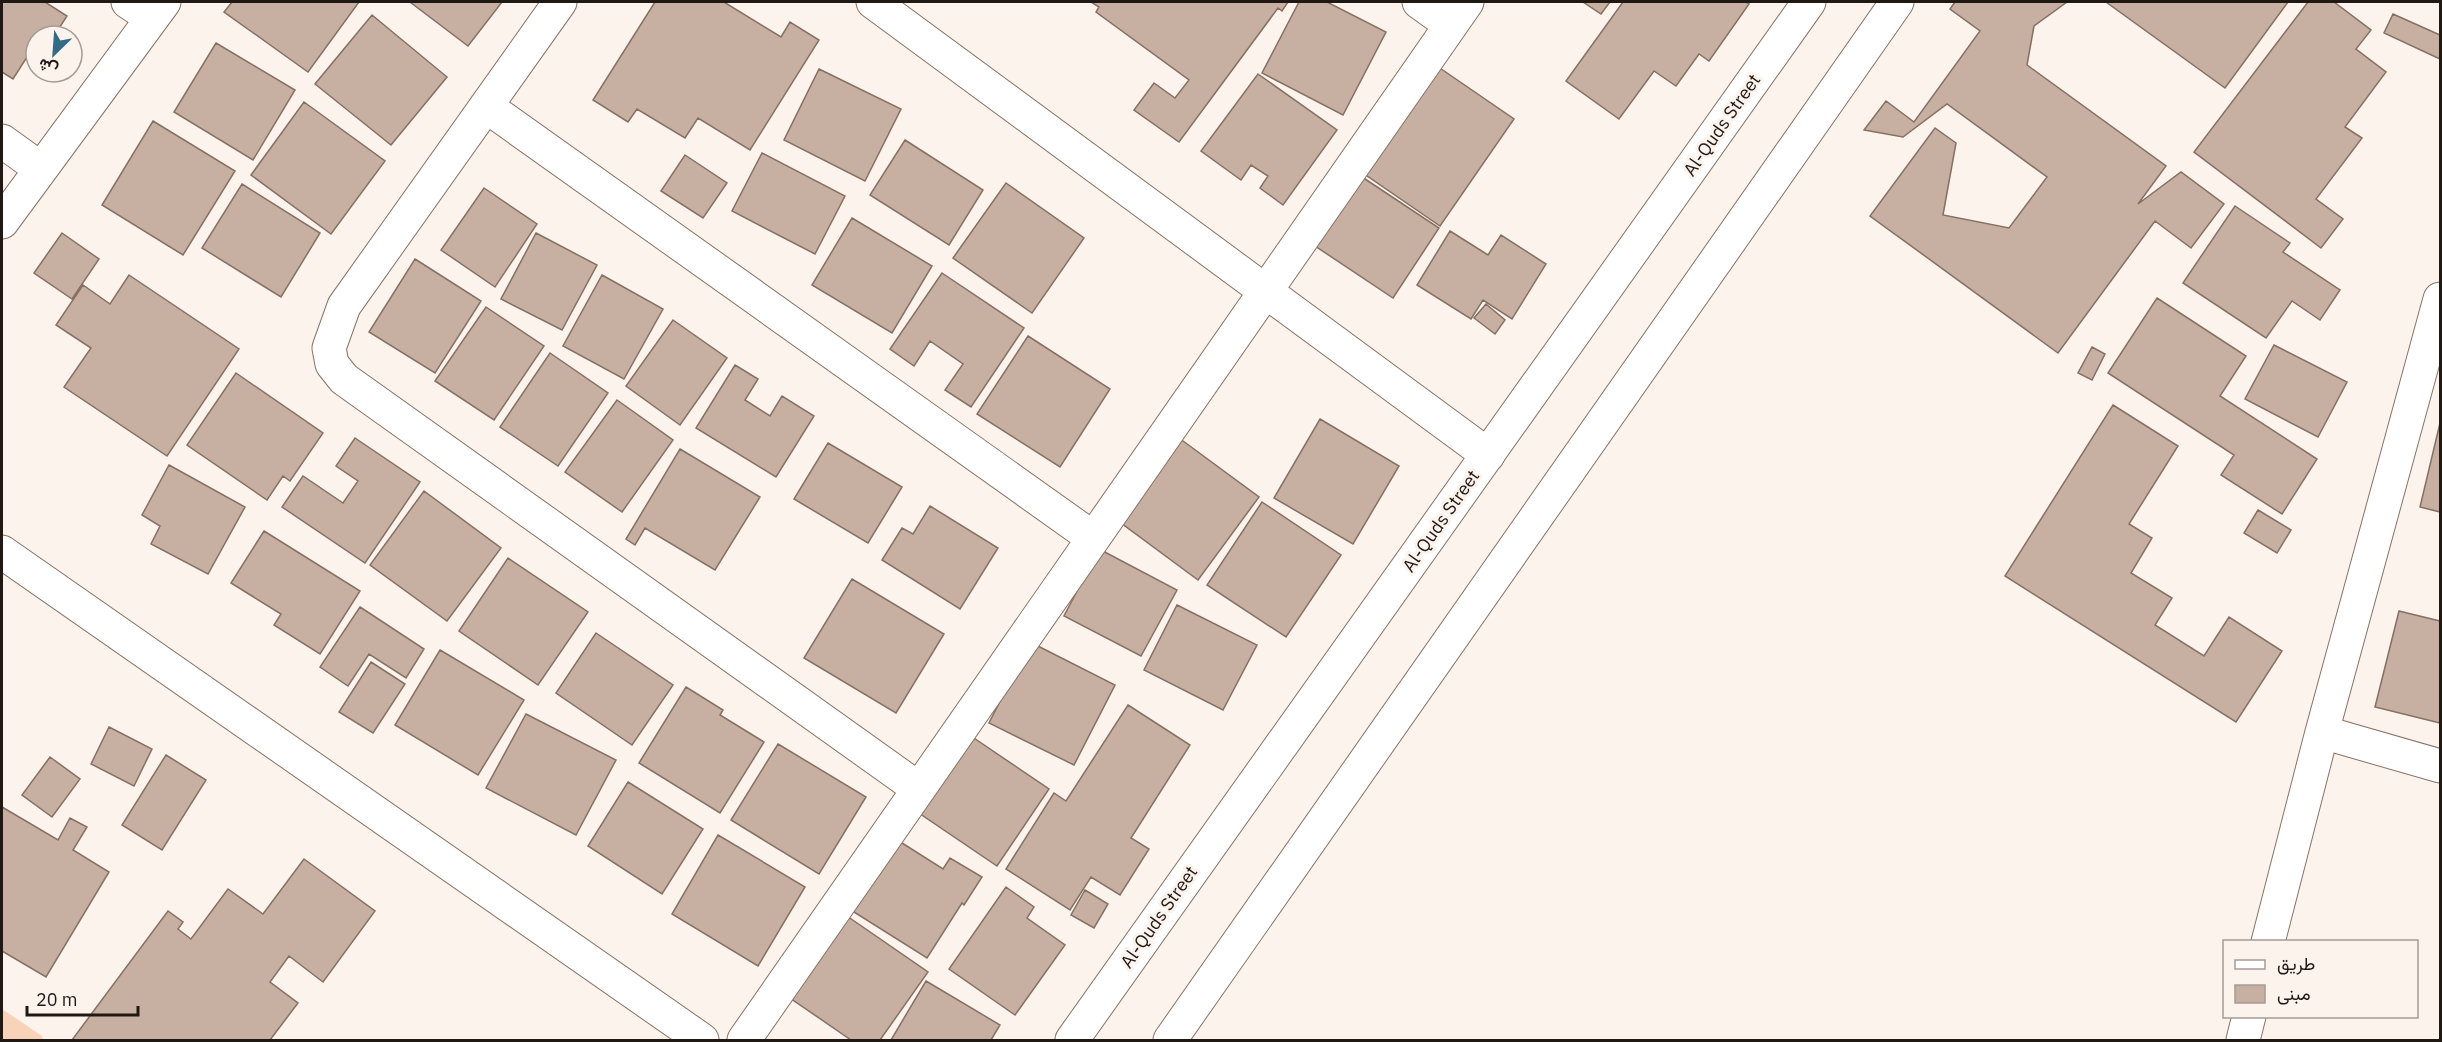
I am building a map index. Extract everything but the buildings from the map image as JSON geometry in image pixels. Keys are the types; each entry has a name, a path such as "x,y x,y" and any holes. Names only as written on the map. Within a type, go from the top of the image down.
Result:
{"street":[{"path":"560,2 344,306 329,348 332,364 344,379 919,789"},
{"path":"873,2 1488,455"},
{"path":"744,1041 1459,13 1419,2"},
{"name":"Al-Quds Street","path":"1072,1041 1809,2"},
{"path":"1170,1041 1897,2"},
{"path":"2,222 41,169 148,7"},
{"path":"486,106 1093,538"},
{"path":"2,141 41,169"},
{"path":"2269,940 2322,732 2440,299"},
{"path":"2,552 702,1041"},
{"path":"2322,732 2440,765"},
{"path":"2243,1041 2249,1018"}],"shaded area":[{"path":"2,1009 42,1036 43,1040 2,1040"}]}
